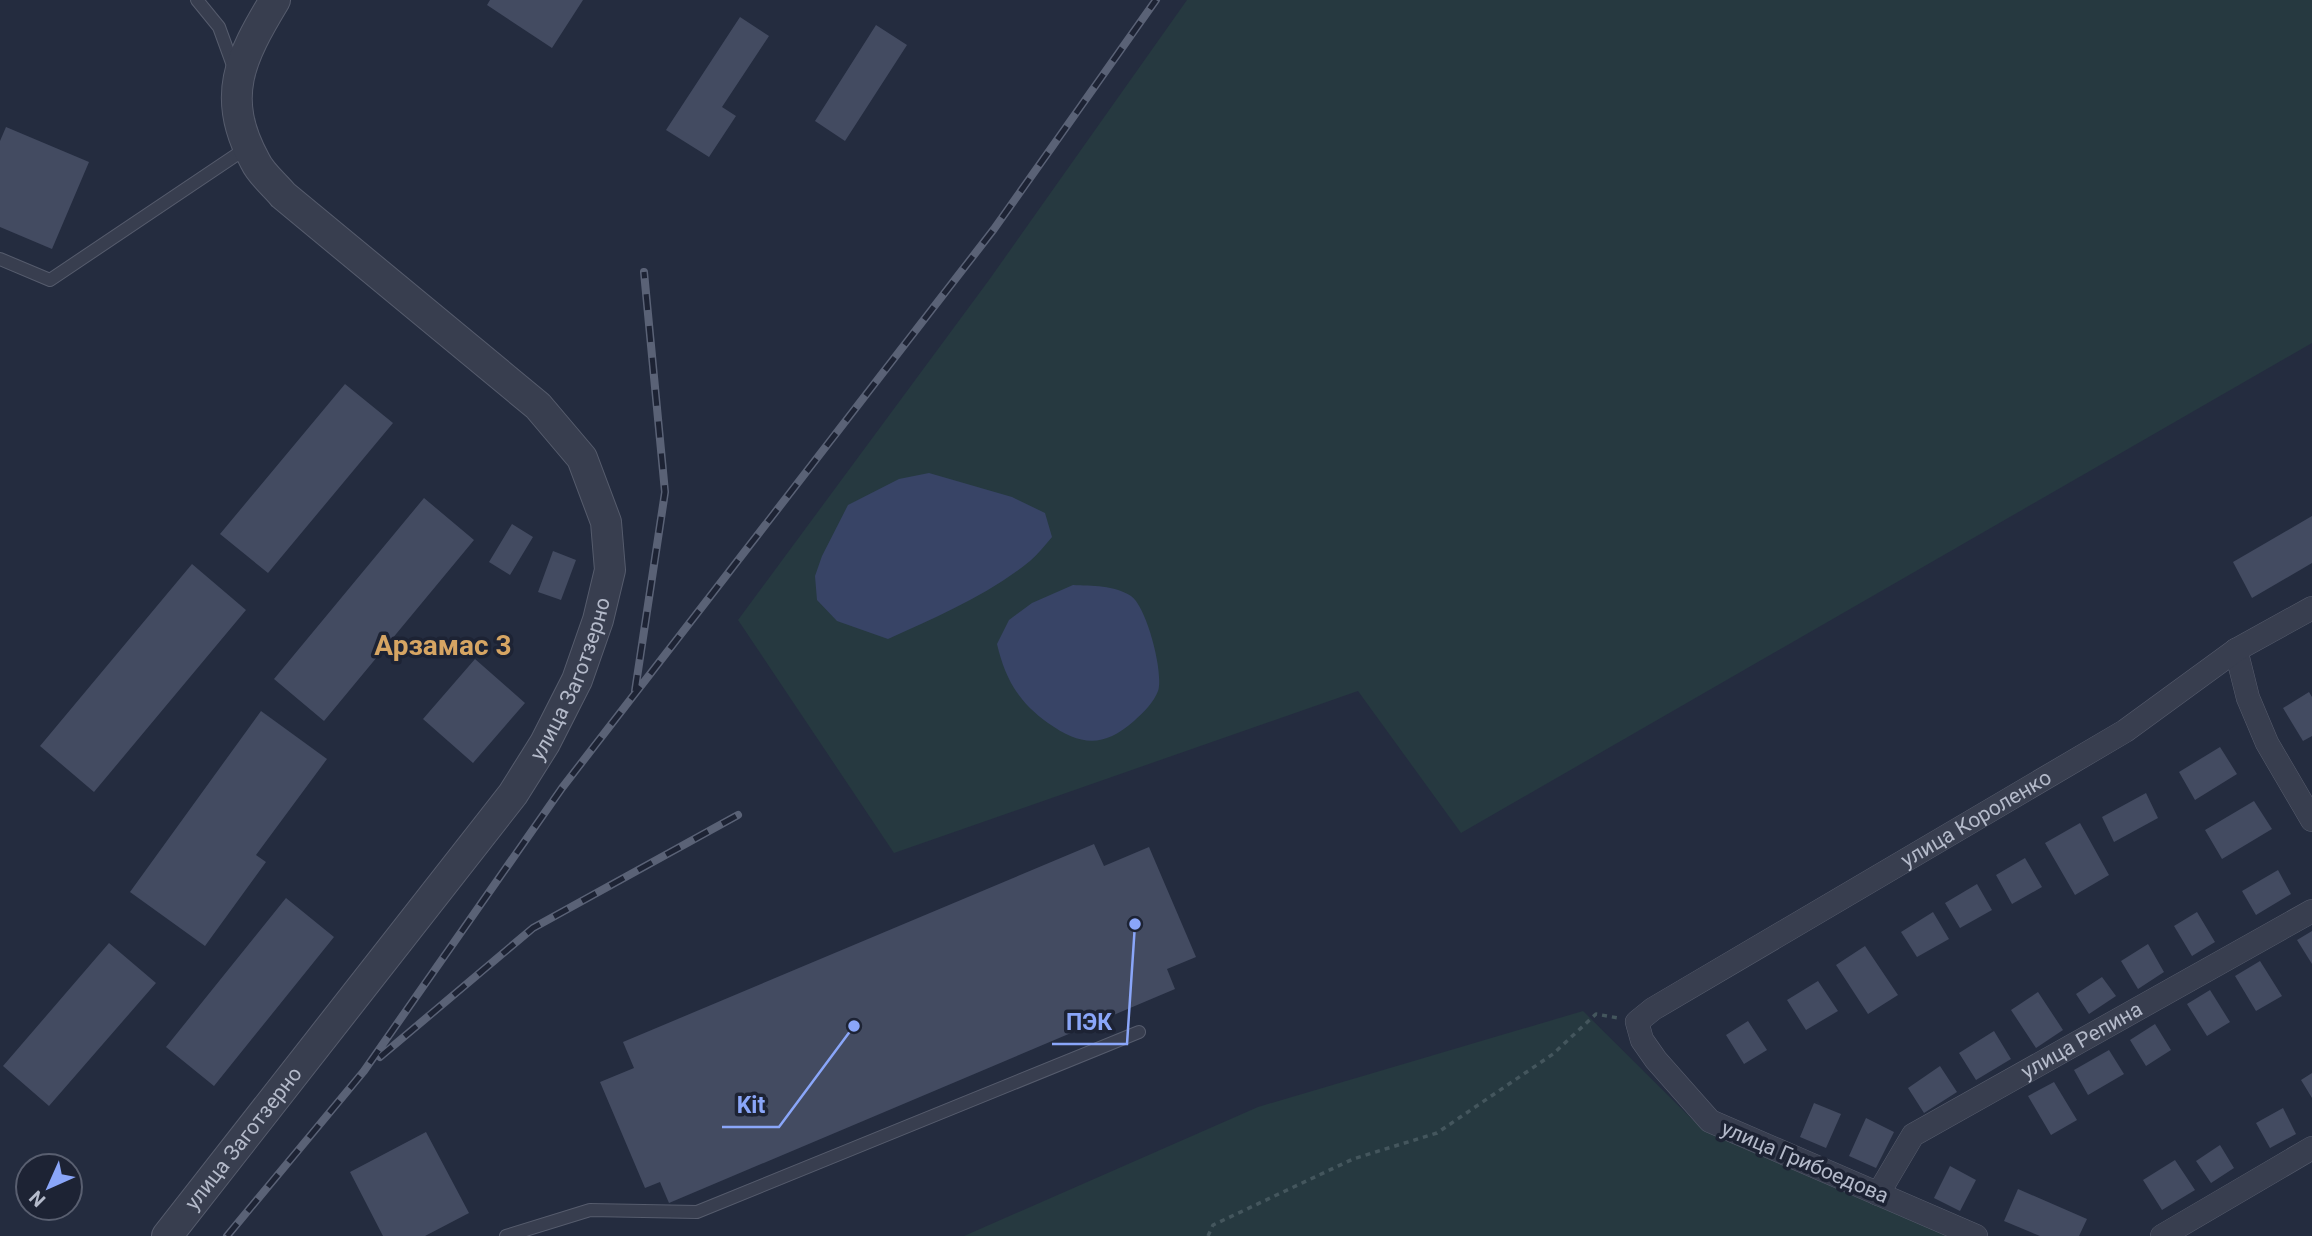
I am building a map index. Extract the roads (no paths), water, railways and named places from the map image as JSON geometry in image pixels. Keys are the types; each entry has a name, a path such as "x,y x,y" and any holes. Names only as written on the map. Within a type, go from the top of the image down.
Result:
{"street":[{"path":"238,78 256,32 275,0"},
{"name":"улица Заготзерно","path":"167,1236 513,794 545,743 577,680 598,620 610,570 606,522 582,458 538,405 283,195 256,164 237,120 238,78"},
{"name":"улица Короленко","path":"1637,1022 1653,1009 2125,731 2236,650 2312,608"},
{"path":"2236,650 2248,698 2267,743 2312,820"},
{"name":"улица Репина","path":"1878,1194 1913,1135 2312,911"},
{"name":"улица Грибоедова","path":"1637,1022 1642,1040 1656,1060 1710,1121 1976,1236"},
{"path":"2162,1236 2312,1148"}],"lane":[{"path":"197,0 219,27 238,78"},
{"path":"0,259 50,280 248,147"},
{"path":"506,1236 590,1210 697,1212 1139,1032"}],"water":[{"path":"929,473 1012,497 1045,513 1052,537 1030,561 997,584 888,639 837,621 817,600 815,576 848,505 899,479"},
{"path":"1073,585 1110,588 1131,596 1148,626 1159,671 1158,691 1148,707 1123,730 1102,740 1082,740 1071,736 1028,707 1004,668 997,644 1009,620 1032,603"}],"railway":[{"path":"227,1236 364,1071 562,788 994,229 1156,0"},
{"path":"635,691 665,492 644,272"},
{"path":"380,1057 533,928 738,815"}],"place":[{"name":"ПЭК","path":"1135,924"},
{"name":"Kit","path":"854,1026"}],"district":[{"name":"Арзамас 3","path":"443,645"}]}
